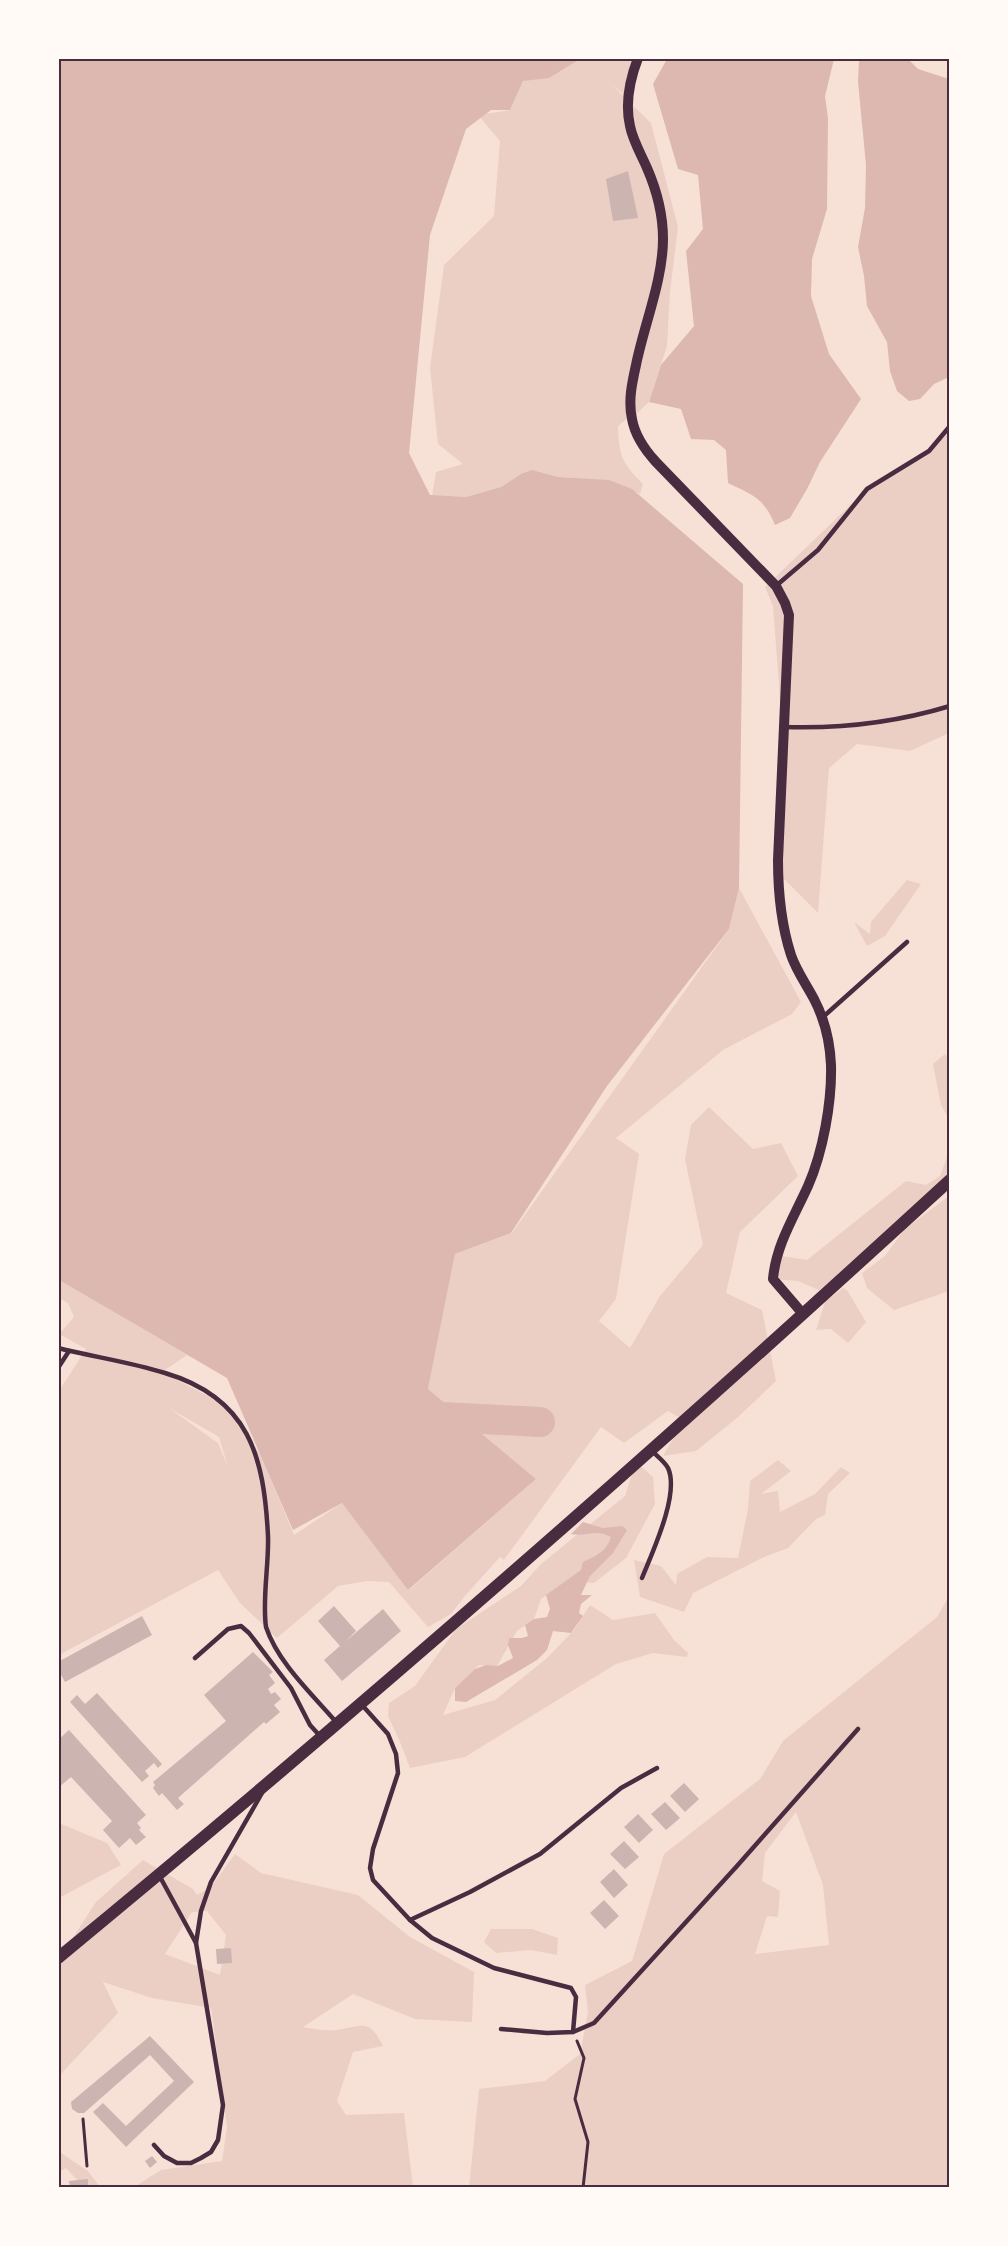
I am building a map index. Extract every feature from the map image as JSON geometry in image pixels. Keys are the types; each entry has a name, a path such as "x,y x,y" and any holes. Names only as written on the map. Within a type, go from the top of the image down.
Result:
{"main road":[{"path":"58,1958 266,1786 514,1572 950,1180"}],"street":[{"path":"638,58 631,85 628,118 632,135 650,175 658,202 663,241 653,296 633,379 630,403 633,423 644,448 656,462 776,586 785,603 789,624 778,860 780,901 791,956 823,1017 831,1065 828,1110 813,1174 775,1259 773,1279 803,1314"}],"lane":[{"path":"776,586 818,550 867,489 929,452 950,426"},
{"path":"784,727 832,728 884,723 950,706"},
{"path":"823,1017 908,942"},
{"path":"58,1348 166,1373 198,1385 221,1400 237,1418 253,1443 263,1480 268,1536 266,1627 269,1636 291,1669 338,1725"},
{"path":"58,1368 69,1351"},
{"path":"642,1578 664,1527 670,1482 668,1468 650,1450"},
{"path":"195,1659 228,1629 241,1626 249,1633 291,1688 310,1725 321,1738"},
{"path":"360,1703 388,1734 396,1754 398,1773 372,1849 370,1868 373,1880 410,1920 432,1938 494,1968 571,1988 576,1997 573,2032"},
{"path":"501,2029 548,2033 573,2032 594,2023 858,1729"},
{"path":"410,1920 470,1892 540,1854 621,1788 657,1768"},
{"path":"154,2145 164,2156 177,2163 190,2163 211,2152 218,2140 223,2105 196,1943 201,1911 211,1882 266,1786"},
{"path":"159,1875 196,1943"}],"path":[{"path":"573,2032 584,2058 576,2100 588,2142 583,2187"},
{"path":"83,2119 87,2166"}],"shaded area":[{"path":"59,58 580,59 549,78 523,81 510,110 491,110 466,129 430,235 409,453 430,495 466,497 501,487 532,470 558,477 609,480 632,489 743,584 739,888 729,929 607,1086 511,1233 455,1254 428,1389 536,1479 408,1590 342,1503 293,1530 227,1378 59,1280"},
{"path":"580,59 644,59 626,96 612,85 651,123 678,227 670,292 667,346 649,402 633,417 618,426 619,445 623,458 643,484 640,494 611,481 521,474 501,487 466,497 432,496 436,472 463,464 438,444 430,368 444,265 494,216 500,141 478,115 510,110 523,81"},
{"path":"667,59 834,59 825,96 828,118 827,209 812,259 811,296 829,354 861,399 820,462 790,518 775,525 767,509 757,498 728,483 726,450 714,440 691,439 681,409 649,402 661,365 694,326 686,251 703,229 698,175 678,169 653,84"},
{"path":"859,59 908,59 918,69 949,79 949,377 934,384 920,399 909,401 897,391 890,371 887,342 867,306 858,247 865,208 866,165 858,82"},
{"path":"949,430 949,733 910,751 857,744 829,768 818,913 780,875 782,725 773,606 765,587 867,489 929,451"},
{"path":"907,880 921,884 885,936 867,946 854,922 870,934 871,922"},
{"path":"739,888 801,1002 792,1014 723,1050 616,1138 639,1154 616,1299 599,1321 630,1348 660,1296 703,1245 685,1159 691,1125 709,1107 753,1149 781,1143 798,1176 740,1232 726,1293 762,1310 776,1381 737,1418 696,1451 663,1456 684,1420 668,1411 624,1443 601,1427 504,1560 500,1557 451,1614 428,1627 389,1582 367,1581 338,1586 277,1638 240,1603 218,1570 59,1655 59,1391 86,1349 59,1334 74,1317 68,1303 59,1298 59,1280 187,1355 162,1372 225,1405 261,1455 294,1535 342,1503 409,1590 536,1479 428,1389 455,1254 512,1233 729,929","holes":["169,1408 219,1437 228,1467 218,1443"]},
{"path":"945,1054 949,1060 949,1119 941,1105 933,1064"},
{"path":"949,1152 949,1191 819,1290 798,1281 773,1279 782,1256 807,1260 906,1181 926,1185 940,1176"},
{"path":"949,1196 949,1291 894,1310 867,1288 862,1273 885,1256 905,1229"},
{"path":"843,1288 847,1290 866,1322 848,1343 831,1329 816,1330 825,1302"},
{"path":"778,1460 791,1471 761,1494 778,1491 780,1512 815,1494 841,1467 850,1473 828,1494 825,1515 816,1519 788,1548 764,1557 693,1593 684,1612 640,1597 634,1560 661,1566 676,1585 677,1574 707,1557 738,1558 748,1509 750,1481"},
{"path":"636,1462 653,1477 655,1504 626,1558 594,1583 567,1581 541,1599 534,1619 517,1631 497,1666 479,1665 455,1688 443,1715 495,1700 547,1658 574,1630 590,1605 613,1620 655,1613 674,1640 688,1653 687,1657 653,1653 616,1664 465,1757 410,1768 388,1716 389,1703 415,1686 456,1629 521,1586 541,1564 625,1496"},
{"path":"583,1522 603,1528 622,1526 627,1530 613,1553 590,1576 581,1595 592,1595 581,1604 579,1613 583,1616 571,1633 553,1631 547,1650 537,1660 466,1702 455,1701 455,1688 475,1669 486,1665 498,1666 513,1658 508,1645 509,1638 528,1636 525,1625 534,1619 547,1617 550,1609 546,1595 581,1570 583,1562 597,1555 607,1546 611,1537 605,1534 571,1534"},
{"path":"949,1596 949,2187 469,2188 479,2089 545,2081 580,2054 588,2012 585,1985 632,1961 664,1854 760,1779 783,1741 937,1617","holes":["796,1812 823,1885 829,1945 755,1954 767,1916 778,1917 780,1891 762,1881 765,1853"]},
{"path":"59,1823 107,1843 121,1865 59,1898"},
{"path":"235,1854 261,1873 358,1895 410,1937 474,1972 472,2022 415,2019 353,1994 303,2027 333,2030 364,2026 374,2031 383,2046 353,2052 337,2101 346,2115 404,2113 413,2187 134,2187 161,2170 222,2161 227,2127 211,2008 152,1998 103,1982 118,2013 59,2076 58,1961 96,1902 143,1860 193,1889 197,1895 211,1887","holes":["207,1911 226,1935 220,1975 165,1954 192,1912"]},
{"path":"491,1929 532,1929 558,1938 557,1955 531,1950 496,1953 484,1942"},
{"path":"58,2151 88,2171 100,2187 75,2187 82,2185 66,2168 59,2172"}],"building":[{"path":"628,171 638,218 613,221 606,179"},
{"path":"334,1606 356,1631 345,1642 383,1609 401,1631 342,1681 324,1660 340,1646 318,1621"},
{"path":"142,1616 152,1635 65,1682 58,1669 58,1662"},
{"path":"253,1652 273,1672 269,1675 275,1683 268,1689 271,1694 275,1692 281,1699 274,1705 280,1712 266,1724 264,1722 178,1798 184,1804 177,1810 162,1793 159,1796 153,1788 155,1785 153,1782 226,1721 204,1695"},
{"path":"97,1693 162,1764 158,1768 154,1763 145,1771 149,1776 142,1782 70,1702 77,1695 85,1704"},
{"path":"69,1730 146,1815 137,1823 141,1828 139,1830 146,1837 136,1845 130,1838 119,1848 103,1830 112,1821 71,1777 58,1788 58,1740"},
{"path":"684,1783 699,1799 685,1812 670,1796"},
{"path":"665,1802 680,1818 666,1830 651,1814"},
{"path":"638,1814 653,1830 639,1843 624,1827"},
{"path":"624,1841 639,1857 625,1869 610,1854"},
{"path":"614,1869 628,1885 614,1898 600,1882"},
{"path":"604,1900 619,1916 605,1929 590,1913"},
{"path":"231,1948 232,1963 217,1964 216,1949"},
{"path":"150,2036 194,2082 126,2147 93,2112 103,2103 126,2126 174,2081 150,2055 84,2113 78,2113 72,2109 71,2102"},
{"path":"152,2156 157,2162 150,2168 145,2161"},
{"path":"88,2179 88,2186 70,2188 69,2181"}],"waterway":[{"path":"424,1416 540,1422"}]}
